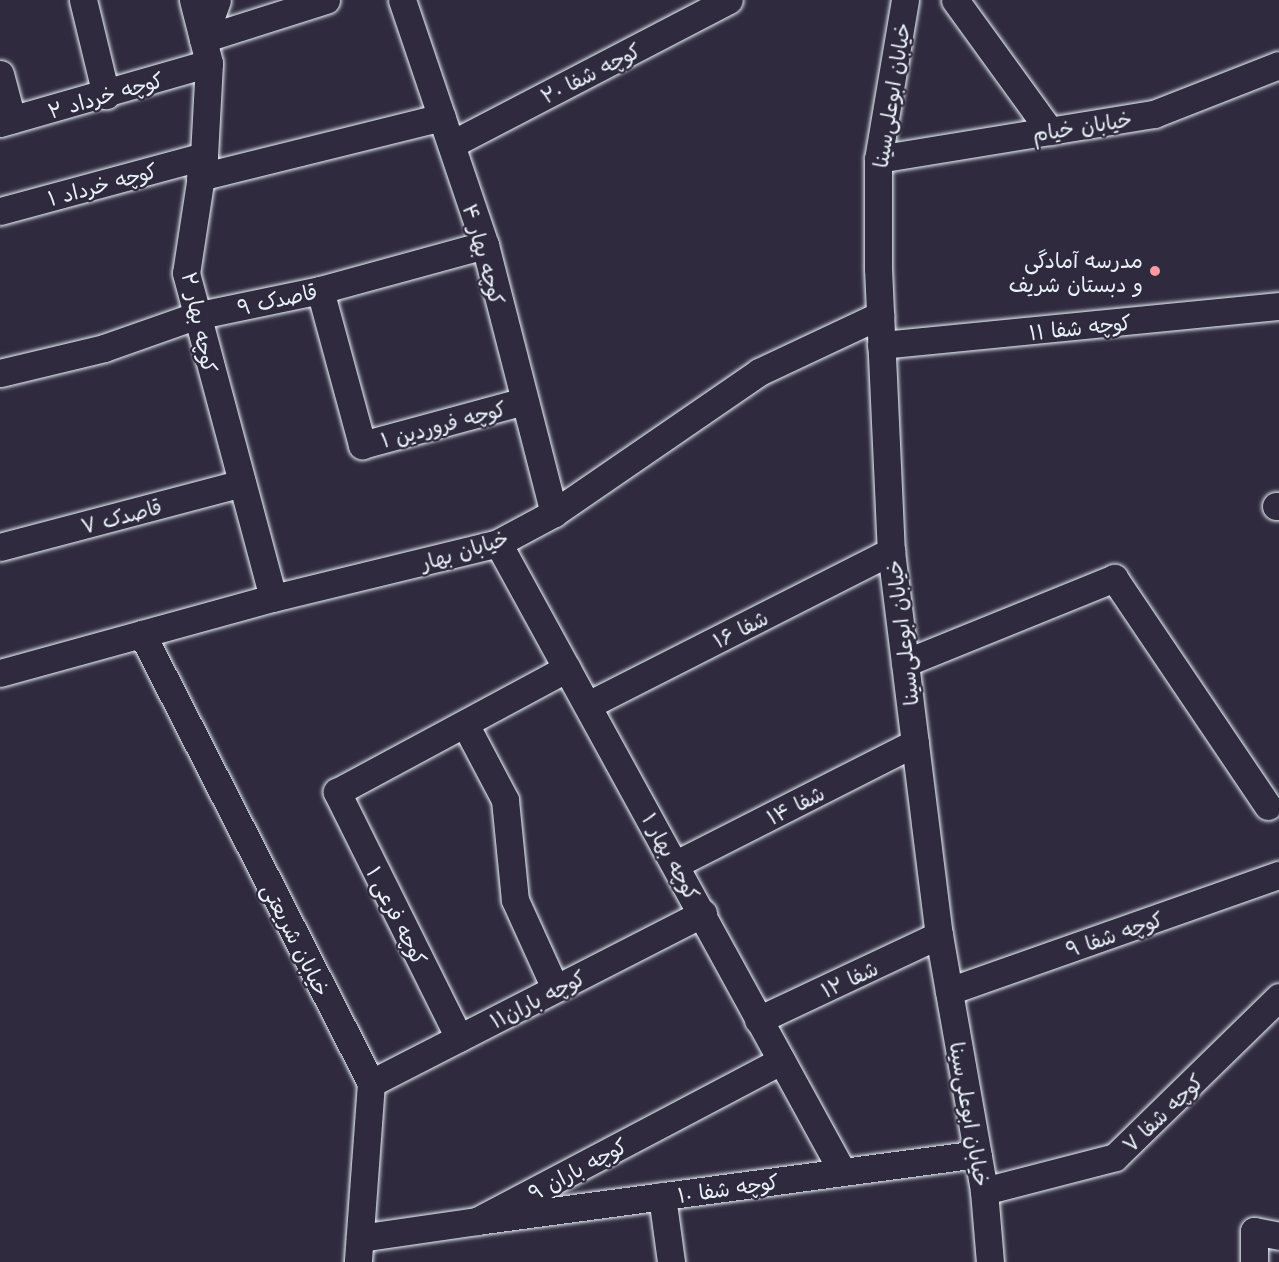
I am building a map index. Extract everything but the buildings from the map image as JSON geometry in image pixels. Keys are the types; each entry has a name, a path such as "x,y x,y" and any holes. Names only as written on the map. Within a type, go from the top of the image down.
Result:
{"street":[{"path":"83,0 106,94"},
{"path":"193,0 206,51"},
{"path":"206,51 217,0"},
{"name":"کوچه خرداد ۲","path":"6,121 106,94 327,0"},
{"name":"کوچه بهار ۴","path":"402,0 485,245 554,513"},
{"name":"کوچه شفا ۲۰","path":"452,144 729,0"},
{"name":"خیابان ابوعلی‌سینا","path":"905,0 878,159 880,315 891,551 939,935 984,1191 990,1262"},
{"path":"955,0 1050,131"},
{"name":"کوچه بهار ۲","path":"206,51 202,166 186,273 195,316 273,598"},
{"name":"خیابان خیام","path":"878,159 1154,114 1279,65"},
{"path":"0,74 6,121"},
{"name":"کوچه خرداد ۱","path":"0,211 202,166 442,117"},
{"name":"قاصدک ۹","path":"0,373 104,348 195,316 320,290 485,245"},
{"name":"کوچه فروردین ۱","path":"320,290 362,445 524,402"},
{"name":"کوچه شفا ۱۱","path":"881,345 1279,306"},
{"name":"خیابان بهار","path":"0,673 273,598 498,543 554,513 759,372 880,315"},
{"name":"قاصدک ۷","path":"0,547 242,483"},
{"name":"کوچه بهار ۱","path":"498,543 703,913 758,1020 842,1171"},
{"name":"شفا ۱۶","path":"588,705 891,551"},
{"path":"905,663 1114,578 1268,806"},
{"name":"خیابان شریعتی","path":"142,634 371,1083"},
{"path":"555,988 515,900 505,800 465,723 567,668"},
{"name":"کوچه فرعی ۱","path":"459,1038 337,792 465,723"},
{"name":"شفا ۱۴","path":"676,864 915,743"},
{"name":"کوچه شفا ۹","path":"949,991 1279,875"},
{"name":"کوچه باران۱۱","path":"371,1083 703,913"},
{"name":"شفا ۱۲","path":"758,1020 939,935"},
{"name":"کوچه شفا ۷","path":"984,1191 1115,1157 1279,997"},
{"name":"کوچه باران ۹","path":"359,1250 477,1221 781,1061"},
{"path":"359,1250 371,1083"},
{"name":"کوچه شفا ۱۰","path":"477,1221 978,1154"},
{"path":"662,1196 670,1262"},
{"path":"1254,1262 1254,1230 1279,1236"}],"place":[{"name":"مدرسه آمادگی و دبستان شریف","path":"1155,271"}]}
